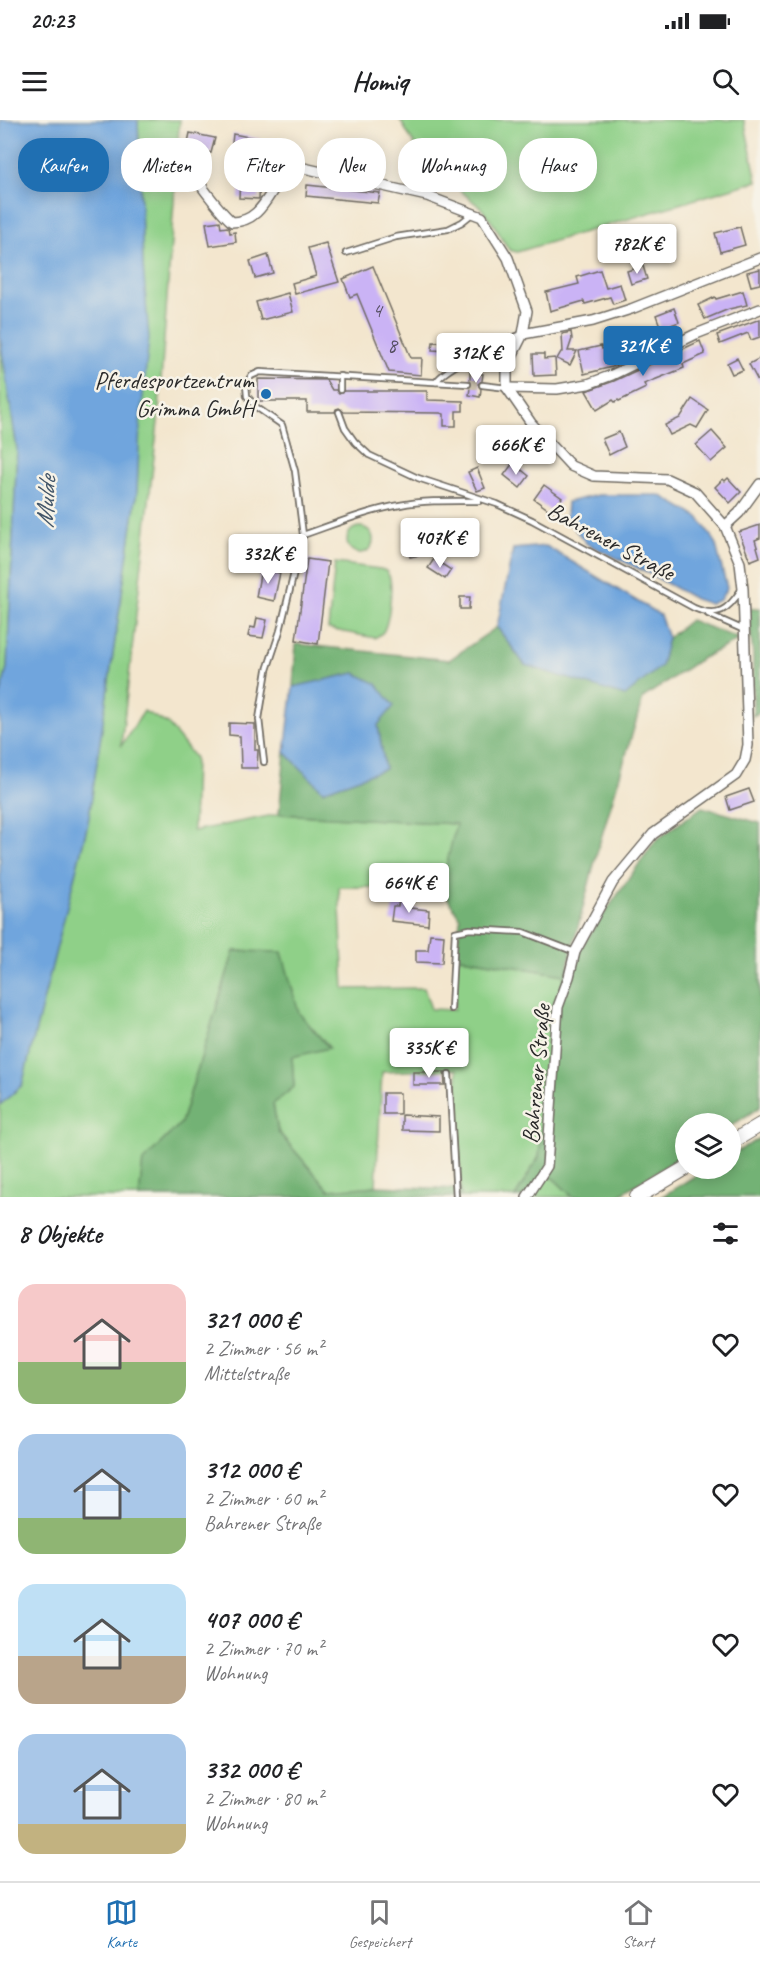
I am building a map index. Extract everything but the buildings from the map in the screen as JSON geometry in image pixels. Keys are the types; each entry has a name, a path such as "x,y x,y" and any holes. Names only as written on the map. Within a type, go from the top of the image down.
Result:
{"street":[{"path":"207,192 232,222 243,222 257,213 281,177 292,168 303,168 426,196 482,217 508,258 527,311 523,334 507,372 507,388 557,389 588,384 612,375 696,334 760,309"},
{"path":"523,334 593,321 631,309 760,258"},
{"name":"Bahrener Straße","path":"507,388 531,423 571,466 594,476 668,479 695,492 724,526 740,562 748,745 745,760 736,775 653,834 613,882 575,952 558,1007 548,1166 527,1197"},
{"path":"724,526 739,513 760,484"},
{"path":"741,1136 760,1125"},
{"path":"637,1197 675,1175"}],"lane":[{"path":"346,253 396,237 448,229 472,214"},
{"path":"436,382 440,376 451,369 523,334"},
{"path":"264,762 259,719 267,670 280,630 303,535 295,471 282,425 256,407 247,396 246,384 251,376 260,372 468,384"},
{"path":"340,376 340,390"},
{"path":"482,386 507,388"},
{"name":"Bahrener Straße","path":"339,412 345,428 355,442 369,455 418,478 497,504 532,520 706,613 744,630"},
{"path":"303,535 368,512 402,504 484,501"},
{"path":"706,613 726,609 742,589"},
{"path":"451,1009 455,932 470,929 523,932 575,952"},
{"path":"449,1074 456,1197"}],"green space":[{"path":"138,120 180,120 178,138 139,138"},
{"path":"400,120 744,120 757,181 517,252 509,250 482,209 462,192 507,192 507,138 410,138"},
{"path":"140,192 175,192 158,422 121,746 144,711 168,724 195,758 193,831 279,814 457,824 441,888 339,887 344,989 424,988 431,1009 454,1010 457,957 565,975 554,1004 539,1157 515,1197 461,1197 457,1069 382,1072 376,1186 329,1191 278,1131 273,1104 294,1087 292,1057 329,1047 299,1013 282,953 234,951 181,1123 143,1161 139,1197 0,1197 0,1105 22,1085 88,823 137,491 143,265"},
{"path":"0,339 17,449 7,668 0,697"},
{"path":"360,527 369,531 373,540 369,549 360,553 351,549 347,540 351,531"},
{"path":"335,563 380,569 388,574 391,593 387,620 383,632 375,638 328,629"},
{"path":"760,608 760,712 753,716 753,655 748,609"},
{"path":"690,620 740,639 699,660 643,698 599,845 566,973 588,937 655,841 702,807 760,823 760,1107 741,1119 741,1113 675,1113 675,1160 616,1197 573,1197 551,1176 521,1197 515,1197 539,1157 554,1004 565,975 457,957 460,918 441,888 456,824 279,814 285,752 323,791 385,769 378,725 355,673 293,687 296,644 449,660 497,627 525,665 661,666 668,638"},
{"path":"234,951 282,952 299,1013 329,1048 292,1057 294,1087 273,1104 278,1132 329,1190 376,1186 460,1189 461,1197 139,1197 143,1161 181,1123"},
{"path":"760,1138 760,1197 661,1197 690,1179 741,1179 741,1149"},
{"path":"551,1176 573,1197 521,1197"}],"water":[{"name":"Mulde","path":"0,120 138,120 139,138 121,138 121,192 140,192 149,338 140,425 137,491 88,823 22,1085 0,1105 0,697 7,668 17,449 0,339"},
{"path":"598,495 660,495 698,517 715,541 727,588 720,600 710,604 695,599 650,574 587,544 566,519 567,502"},
{"path":"546,546 660,615 668,638 661,666 625,696 525,665 497,627 513,549"},
{"path":"355,673 377,684 394,706 378,725 385,769 323,791 285,752 293,687"}],"tunnel":[{"path":"468,384 482,385"}],"place":[{"name":"Pferdesportzentrum Grimma GmbH","path":"266,394"}]}
